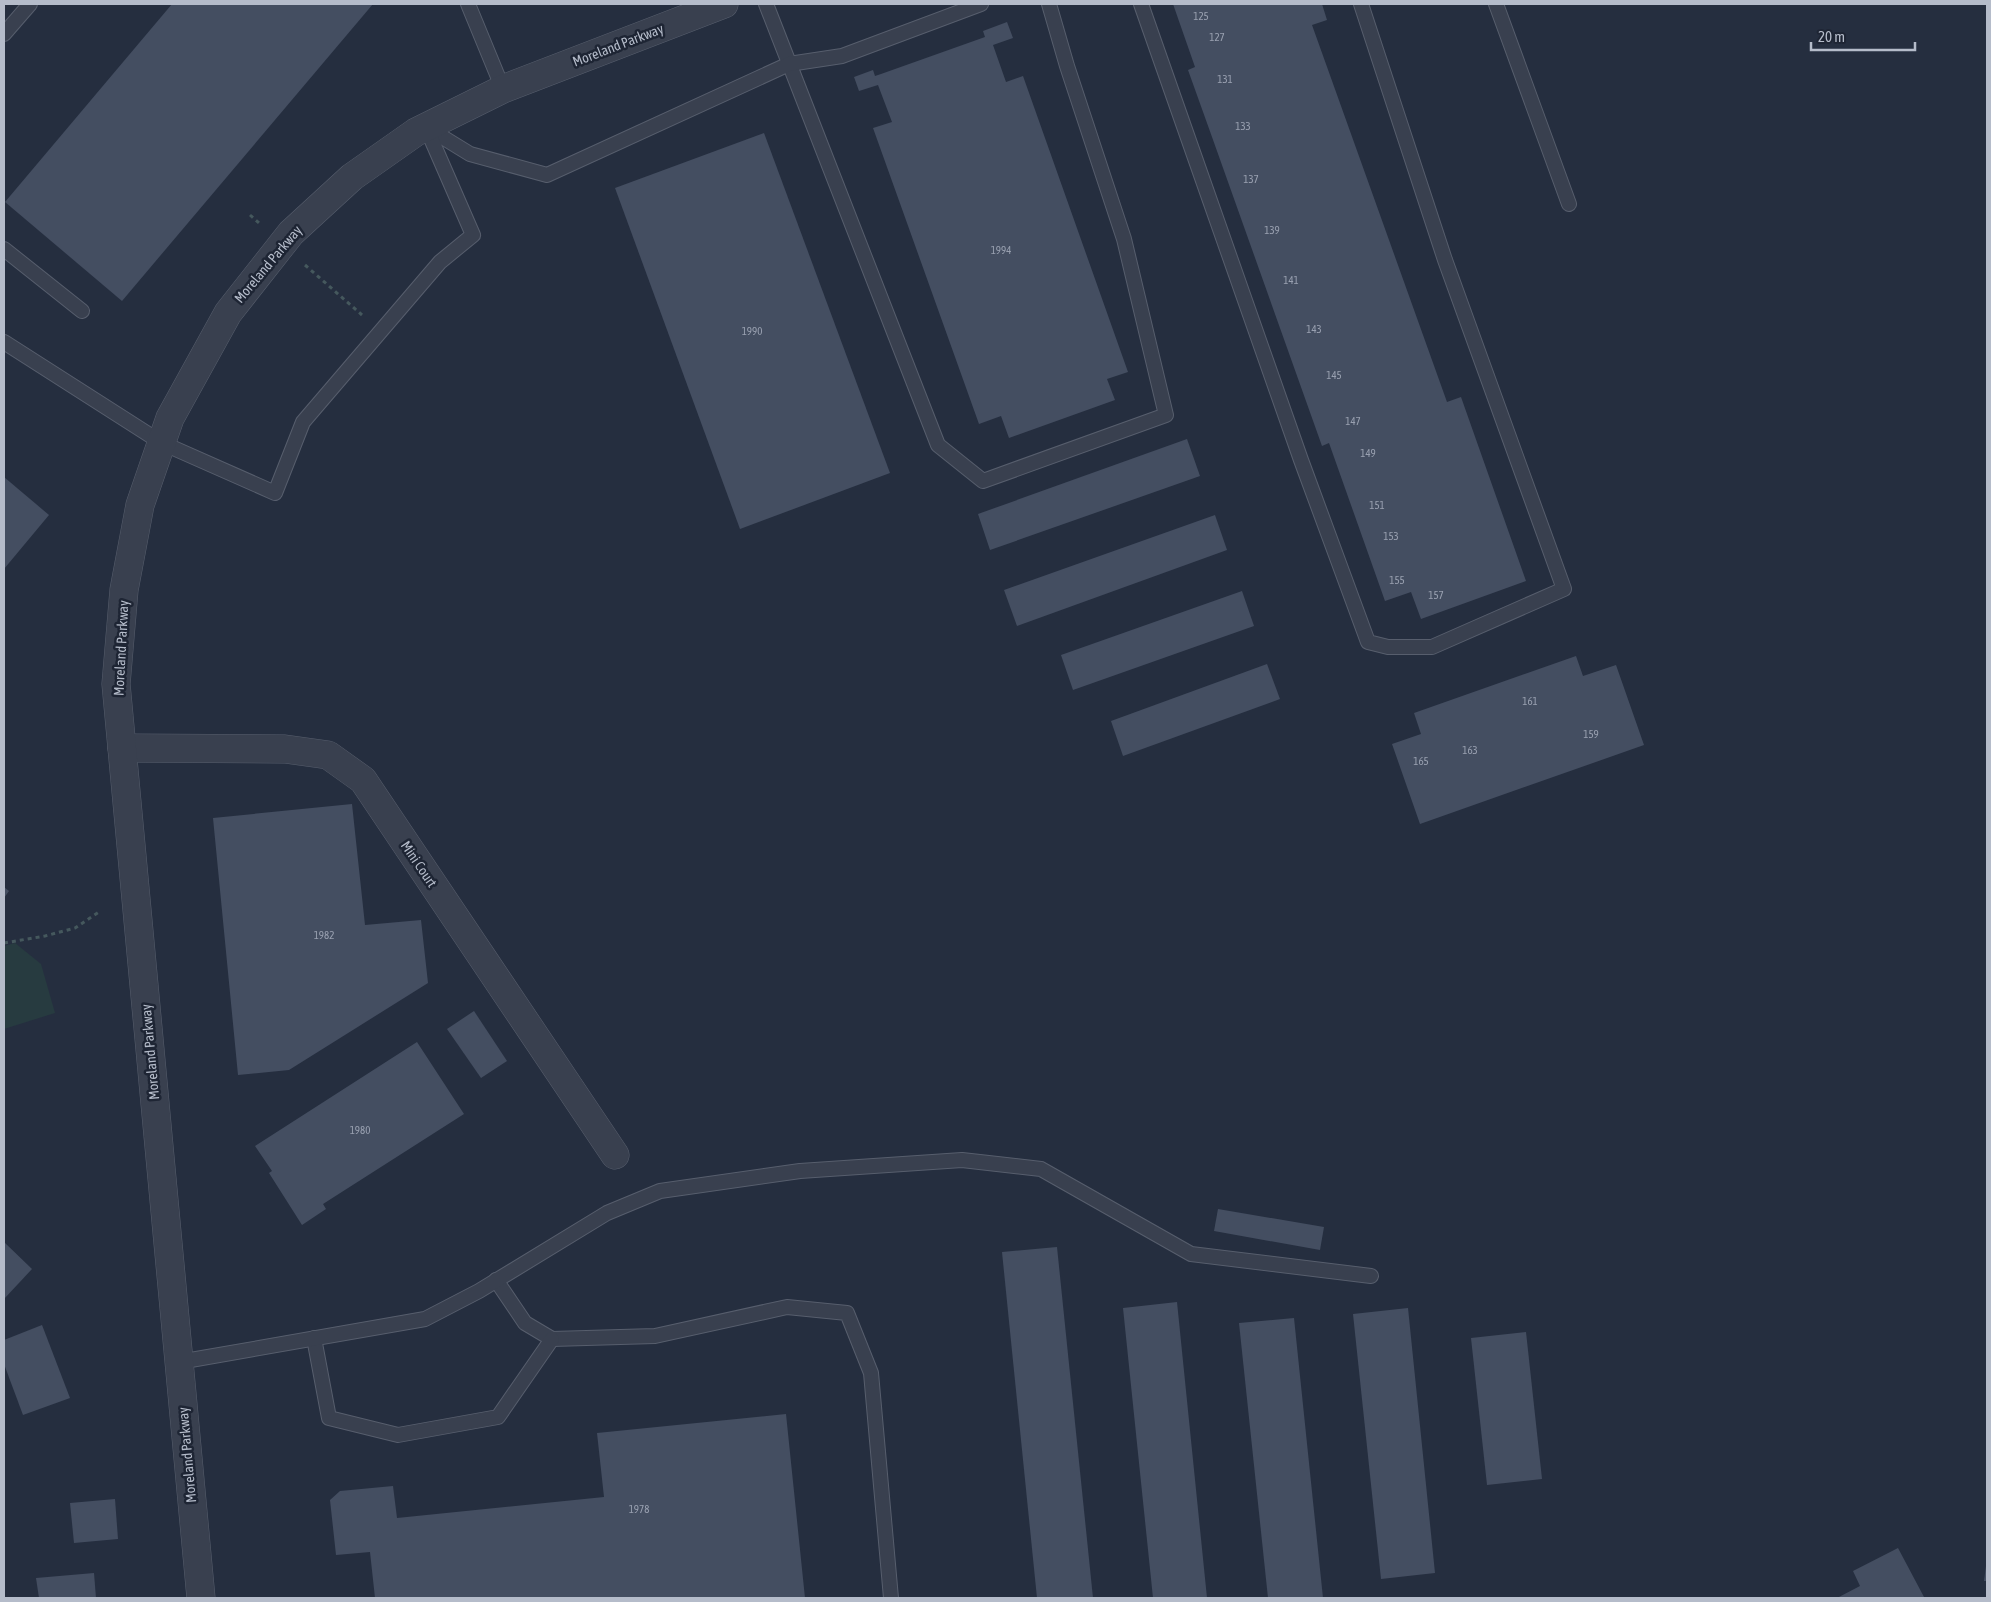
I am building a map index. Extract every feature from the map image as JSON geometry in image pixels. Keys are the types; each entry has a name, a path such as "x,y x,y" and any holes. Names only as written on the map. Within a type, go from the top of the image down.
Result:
{"street":[{"name":"Moreland Parkway","path":"200,1598 116,684 124,590 140,504 170,418 228,313 291,233 352,176 416,132 503,90 678,17 724,4"},
{"name":"Mini Court","path":"122,748 284,749 328,755 363,780 615,1156"}],"lane":[{"path":"4,34 30,4"},
{"path":"468,4 503,90"},
{"path":"766,4 938,445 983,481 1166,415 1124,239 1067,66 1049,4"},
{"path":"426,127 470,154 547,175 789,64 842,56 980,4"},
{"path":"1142,4 1285,413 1368,642 1388,647 1432,647 1564,589 1445,260 1361,4"},
{"path":"1496,4 1569,204"},
{"path":"4,342 162,443 275,493 303,422 440,262 472,235 426,127"},
{"path":"4,249 82,311"},
{"path":"179,1362 426,1318 479,1292 607,1213 660,1191 800,1171 962,1160 1041,1169 1192,1254 1371,1276"},
{"path":"496,1280 524,1323 552,1339 655,1336 787,1307 847,1314 871,1373 891,1598"},
{"path":"314,1338 329,1418 398,1435 498,1417 552,1339"}],"path":[{"path":"250,215 260,224"},
{"path":"303,263 381,331"},
{"path":"4,943 45,936 75,928 99,912"}],"green space":[{"path":"15,943 41,964 55,1013 4,1029 4,946"}],"building":[{"path":"172,4 373,4 122,301 5,202"},
{"path":"1173,4 1322,4 1327,20 1312,25 1447,402 1461,397 1526,581 1421,619 1411,592 1385,601 1329,443 1322,446 1188,70 1195,67"},
{"path":"1007,22 1013,38 993,45 1006,82 1023,76 1128,372 1107,379 1115,400 1009,438 1001,416 979,424 873,128 892,122 878,85 859,91 854,77 873,70 875,76 985,37 983,31"},
{"path":"764,133 890,473 740,529 615,188"},
{"path":"1187,439 1200,476 990,550 978,514"},
{"path":"4,477 49,515 4,569"},
{"path":"1215,515 1227,550 1017,626 1004,590"},
{"path":"1242,591 1254,626 1073,690 1061,655"},
{"path":"1576,656 1583,676 1616,665 1644,745 1420,824 1392,744 1421,734 1414,713"},
{"path":"1267,664 1280,699 1123,756 1111,721"},
{"path":"352,804 365,925 421,920 428,983 289,1070 238,1075 213,818"},
{"path":"4,887 9,891 4,898"},
{"path":"474,1011 507,1061 481,1078 447,1029"},
{"path":"417,1042 464,1114 323,1204 326,1209 302,1225 269,1173 272,1171 255,1146"},
{"path":"1218,1209 1324,1227 1320,1250 1214,1231"},
{"path":"4,1242 32,1269 4,1299"},
{"path":"1057,1247 1093,1598 1037,1598 1002,1252"},
{"path":"1177,1302 1207,1598 1153,1598 1123,1308"},
{"path":"1408,1308 1435,1573 1381,1579 1353,1314"},
{"path":"1294,1318 1323,1598 1268,1598 1239,1323"},
{"path":"42,1325 70,1398 23,1415 4,1364 4,1340"},
{"path":"1526,1332 1542,1479 1487,1485 1471,1338"},
{"path":"786,1414 805,1598 375,1598 370,1552 336,1555 330,1500 340,1491 393,1486 397,1518 604,1497 597,1433"},
{"path":"115,1499 118,1539 74,1543 70,1503"},
{"path":"1898,1548 1924,1597 1837,1598 1860,1586 1853,1571"},
{"path":"1986,1566 1987,1581 1984,1581"},
{"path":"94,1573 96,1598 39,1598 36,1578"}]}
